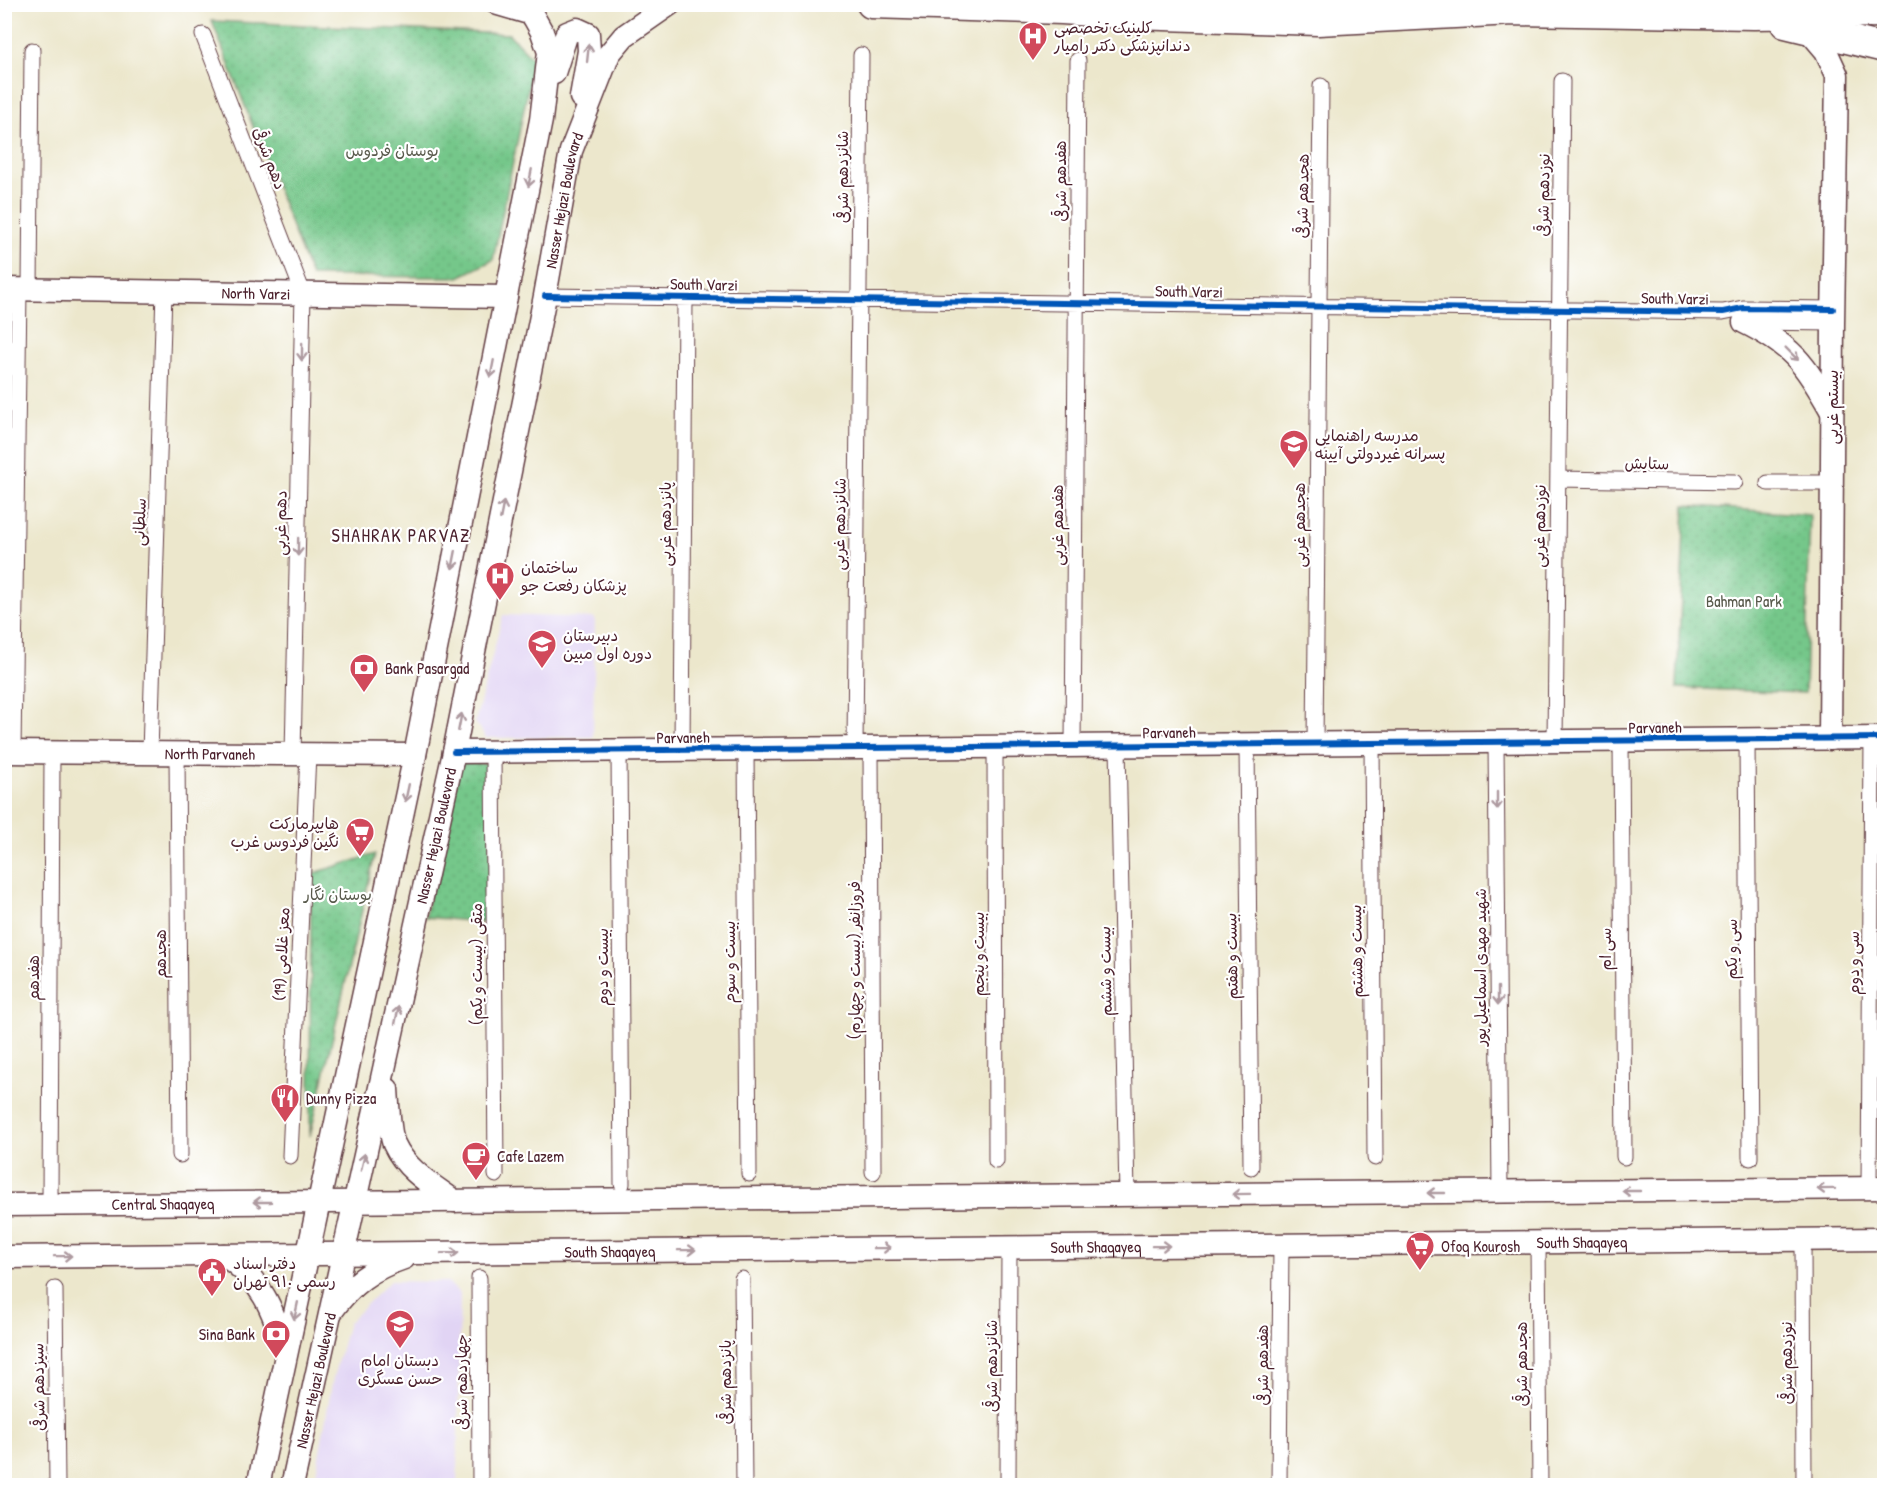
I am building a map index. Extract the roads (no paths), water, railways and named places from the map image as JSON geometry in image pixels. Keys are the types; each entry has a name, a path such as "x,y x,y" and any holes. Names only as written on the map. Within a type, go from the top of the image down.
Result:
{"highway":[{"path":"871,4 1318,21 1513,11 1754,15 1884,13"},
{"path":"1062,10 1092,4"},
{"path":"1467,4 1513,11"},
{"path":"1754,15 1809,31 1872,45"}],"main road":[{"name":"Nasser Hejazi Boulevard","path":"258,1485 416,755 541,120 549,52 542,32 532,14 498,4"},
{"name":"Nasser Hejazi Boulevard","path":"292,1485 454,752 545,296 571,152 609,54 624,36 670,4"},
{"path":"541,120 567,33 578,28 588,34 589,51 571,152"},
{"path":"1809,31 1826,51 1837,75"},
{"path":"1837,75 1847,57 1872,45"},
{"name":"بیستم غربی","path":"1830,739 1837,75"},
{"name":"North Varzi","path":"18,289 506,297"},
{"path":"1744,322 1769,334 1803,364 1832,411"},
{"name":"Parvaneh","path":"454,752 1878,739"},
{"name":"North Parvaneh","path":"9,752 416,755"},
{"path":"385,1072 393,1143 407,1164 454,1201"},
{"path":"320,1202 1500,1192 1877,1179"},
{"name":"Central Shaqayeq","path":"4,1205 320,1202"},
{"name":"South Shaqayeq","path":"308,1254 1884,1239"},
{"path":"328,1316 344,1294 369,1273 381,1265 420,1253"},
{"path":"4,1257 308,1254"},
{"path":"224,1255 240,1266 262,1291 277,1324 287,1356"}],"street":[{"name":"دهم شرقی","path":"203,35 303,293"},
{"path":"9,752 18,289 32,51"},
{"name":"شانزدهم شرقی","path":"859,300 861,55"},
{"name":"هفدهم شرقی","path":"1077,303 1078,60"},
{"name":"نوزدهم شرقی","path":"1560,310 1562,81"},
{"name":"هجدهم شرقی","path":"1318,307 1321,86"},
{"name":"سلطانی","path":"150,753 164,291"},
{"name":"دهم غربی","path":"301,754 303,293"},
{"name":"South Varzi","path":"545,296 1723,312 1743,308 1833,316"},
{"name":"پانزدهم غربی","path":"682,750 685,298"},
{"name":"شانزدهم غربی","path":"859,300 863,748"},
{"name":"هفدهم غربی","path":"1073,746 1077,303"},
{"name":"هجدهم غربی","path":"1315,744 1318,307"},
{"name":"نوزدهم غربی","path":"1555,742 1560,310"},
{"name":"South Varzi","path":"1723,312 1744,322 1833,316"},
{"name":"ستایش","path":"1558,479 1735,482"},
{"path":"1768,483 1832,483"},
{"name":"سی و دوم","path":"1877,1179 1878,739"},
{"name":"سی و یکم","path":"1747,740 1750,1158"},
{"name":"سی ام","path":"1621,741 1624,1156"},
{"name":"شهید مهدی اسماعیل پور","path":"1496,742 1500,1192"},
{"name":"بیست و هشتم","path":"1372,743 1376,1158"},
{"name":"بیست و هفتم","path":"1246,745 1251,1167"},
{"name":"بیست و ششم","path":"1118,746 1127,1196"},
{"name":"بیست و پنجم","path":"995,747 996,1161"},
{"name":"فروزانفر (بیست و چهارم)","path":"863,748 873,1172"},
{"name":"بیست و سوم","path":"746,750 749,1174"},
{"name":"بیست و دوم","path":"619,751 622,1184"},
{"name":"متقی (بیست و یکم)","path":"493,752 496,1175"},
{"name":"هفدهم","path":"50,1204 52,753"},
{"name":"هجدهم","path":"177,753 180,1155"},
{"name":"معز غلامی (19)","path":"290,1156 301,754"},
{"name":"نوزدهم شرقی","path":"1803,1239 1804,1485"},
{"name":"هجدهم شرقی","path":"1538,1242 1540,1485"},
{"name":"هفدهم شرقی","path":"1279,1485 1281,1245"},
{"name":"شانزدهم شرقی","path":"1008,1485 1009,1247"},
{"name":"چهاردهم شرقی","path":"479,1278 480,1485"},
{"name":"پانزدهم شرقی","path":"742,1279 744,1485"},
{"name":"سیزدهم شرقی","path":"55,1289 57,1485"}],"place":[{"name":"کلینیک تخصصی دندانپزشکی دکتر رامیار","path":"1033,62"},
{"name":"مدرسه راهنمایی پسرانه غیردولتی آیینه","path":"1294,470"},
{"name":"ساختمان پزشكان رفعت جو","path":"500,602"},
{"name":"دبیرستان دوره اول مبین","path":"542,670"},
{"name":"Bank Pasargad","path":"364,694"},
{"name":"هایپرمارکت نگین فردوس غرب","path":"360,858"},
{"name":"Dunny Pizza","path":"285,1124"},
{"name":"Cafe Lazem","path":"476,1182"},
{"name":"Ofoq Kourosh","path":"1420,1272"},
{"name":"دفتر اسناد رسمی ۹۱۰ تهران","path":"212,1298"},
{"name":"دبستان امام حسن عسگری","path":"400,1350"},
{"name":"Sina Bank","path":"276,1360"}],"district":[{"name":"SHAHRAK PARVAZ","path":"401,536"}],"park label":[{"name":"بوستان فردوس","path":"392,150"},
{"name":"Bahman Park","path":"1744,601"},
{"name":"بوستان نگار","path":"338,894"}]}
